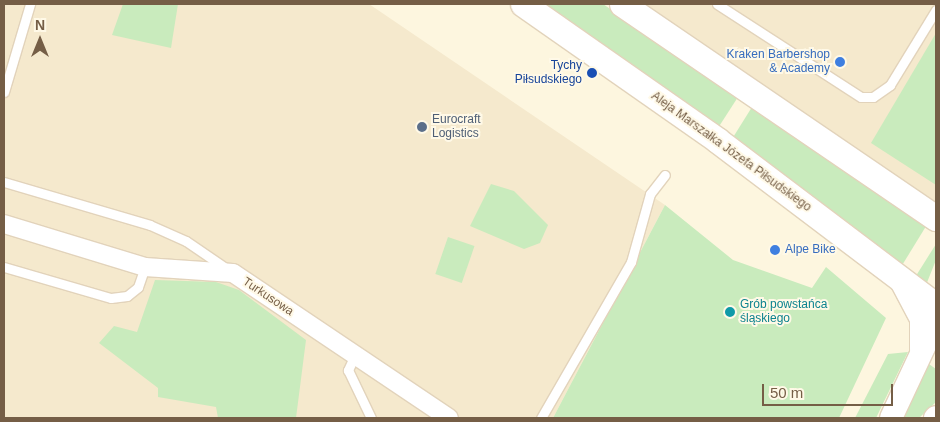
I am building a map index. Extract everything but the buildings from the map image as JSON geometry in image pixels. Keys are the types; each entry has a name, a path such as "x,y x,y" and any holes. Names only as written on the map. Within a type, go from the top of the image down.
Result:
{"main road":[{"name":"Aleja Marszałka Józefa Piłsudskiego","path":"523,4 717,140 936,307"},
{"path":"622,4 936,218"}],"street":[{"name":"Turkusowa","path":"4,224 145,267 233,273 449,418"},
{"path":"900,278 920,319 921,352"},
{"path":"891,418 921,352 936,307"}],"lane":[{"path":"4,92 30,4"},
{"path":"717,4 861,97 873,97 890,85 936,10"},
{"path":"541,418 631,262 650,194 665,175"},
{"path":"4,182 150,225 186,241 233,273"},
{"path":"4,267 111,298 127,296 138,286 145,267"},
{"path":"355,355 348,370 371,418"}],"shaded area":[{"path":"4,4 369,4 665,205 553,418 4,418"},
{"path":"638,4 936,4 936,208"}],"green space":[{"path":"123,4 178,4 171,48 112,35"},
{"path":"538,4 603,4 738,97 718,128"},
{"path":"936,33 936,185 871,143"},
{"path":"752,107 928,223 901,267 732,139"},
{"path":"491,184 514,191 548,225 540,243 524,249 470,226"},
{"path":"665,205 733,260 812,288 826,267 886,318 839,418 553,418"},
{"path":"448,237 474,246 462,283 435,274"},
{"path":"936,244 936,260 926,285 914,279"},
{"path":"155,280 216,282 239,290 306,340 296,418 218,418 216,407 158,397 158,388 99,343 114,326 137,332"},
{"path":"908,352 876,418 855,418 888,354"},
{"path":"926,362 936,369 936,402 919,418 899,418"}],"place":[{"name":"Kraken Barbershop & Academy","path":"840,62"},
{"name":"Tychy Piłsudskiego","path":"592,73"},
{"name":"Eurocraft Logistics","path":"422,127"},
{"name":"Alpe Bike","path":"775,250"},
{"name":"Grób powstańca śląskiego","path":"730,312"}]}
